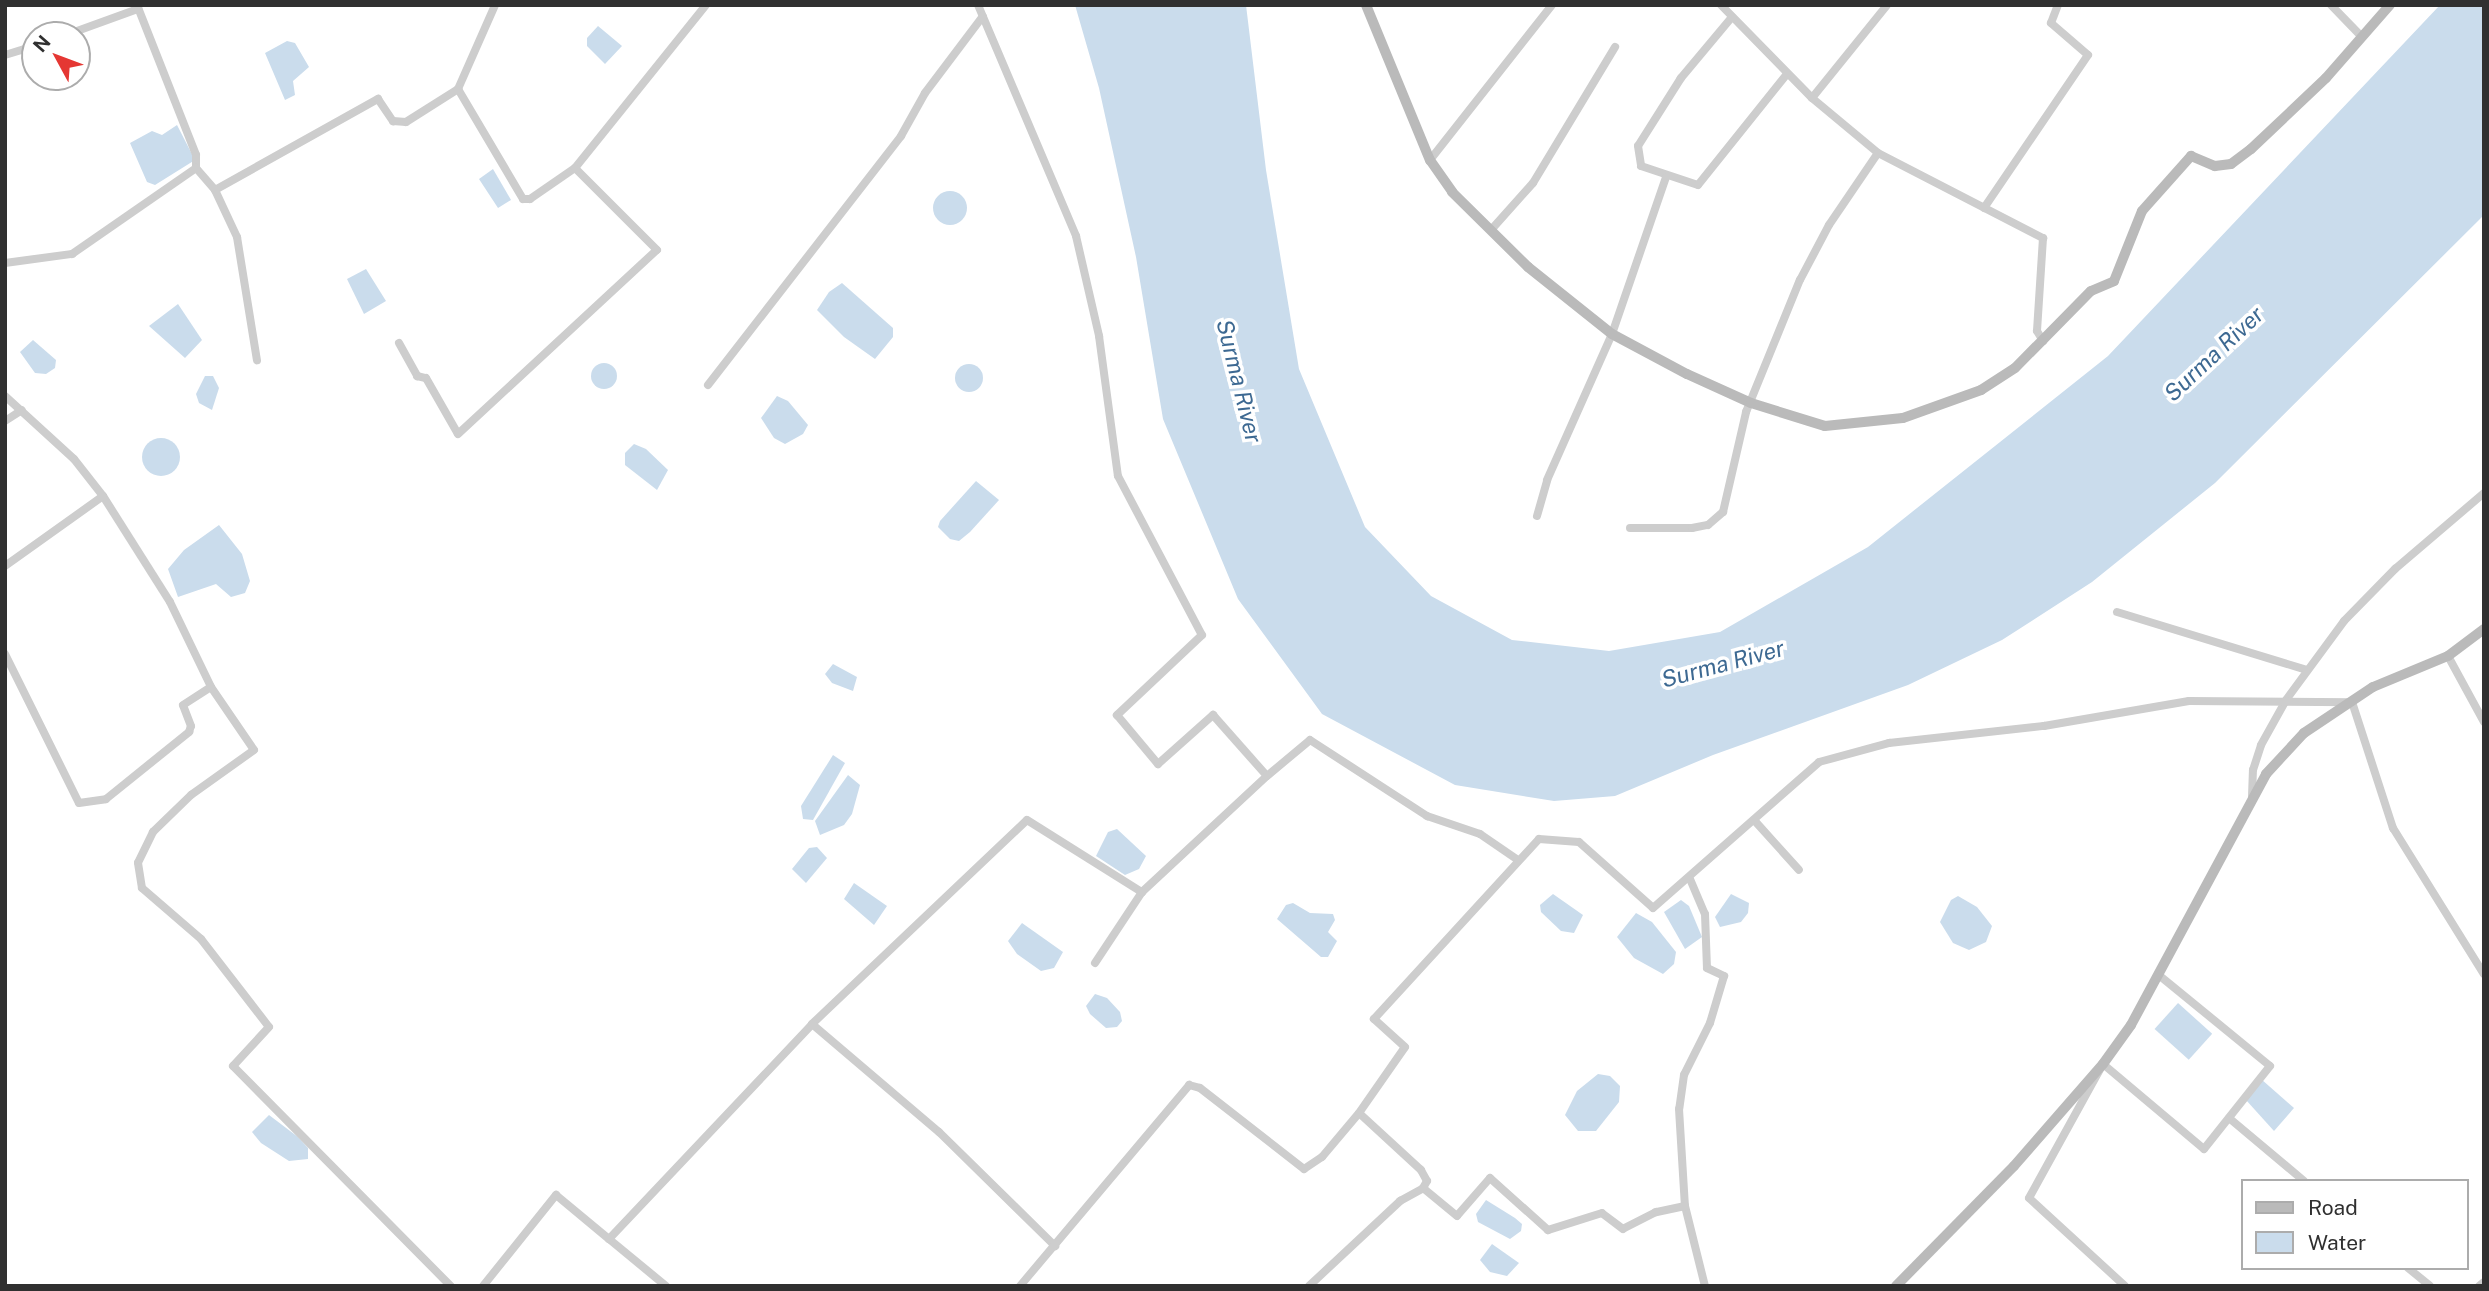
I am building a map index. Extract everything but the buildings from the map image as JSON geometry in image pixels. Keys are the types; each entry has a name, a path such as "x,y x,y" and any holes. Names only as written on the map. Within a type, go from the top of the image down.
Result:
{"street":[{"path":"215,190 378,99 393,121 406,122 458,89 495,5"},
{"path":"458,89 523,199 530,199 575,168 706,5"},
{"path":"978,5 1076,236 1099,336 1118,476 1202,635 1117,715 1158,764 1213,715 1267,776"},
{"path":"1366,5 1430,160 1452,191 1564,299 1612,334 1751,402 1825,426 1903,418 1981,390 2015,368 2091,291 2114,281 2142,211 2192,156 2216,166 2231,164 2326,78 2390,5"},
{"path":"1430,160 1552,5"},
{"path":"1721,5 1812,98 1878,153 2045,241 2037,331 2043,341"},
{"path":"1812,98 1887,5"},
{"path":"1984,208 2088,55 2051,23 2058,5"},
{"path":"2331,5 2361,36"},
{"path":"91,25 138,7 196,155 196,168 215,190 237,237 257,360"},
{"path":"708,385 901,136 925,93 983,16"},
{"path":"1732,17 1681,78 1638,146 1637,162 1666,177 1694,186 1704,181 1787,74"},
{"path":"1491,230 1532,183 1615,47"},
{"path":"1630,528 1692,528 1708,525 1723,512 1751,402 1800,280 1829,225 1878,153"},
{"path":"5,263 72,254 196,168"},
{"path":"399,343 417,376 426,378 458,434 657,250 575,168"},
{"path":"1536,516 1547,480 1612,334 1666,177"},
{"path":"5,396 74,460 103,496 170,602 211,687 254,750 191,795 153,832 138,863 142,888 201,939 269,1027 233,1066 452,1286"},
{"path":"5,421 22,410"},
{"path":"2252,799 2253,770 2262,745 2286,701 2344,621 2395,569 2484,493"},
{"path":"5,566 103,496"},
{"path":"2117,612 2307,670"},
{"path":"2125,1286 2029,1198 2104,1064 2159,975 2266,774 2304,733 2373,687 2448,656 2484,629"},
{"path":"5,654 79,803 106,799 189,732 191,726 183,705 211,687"},
{"path":"2448,656 2484,722"},
{"path":"1020,1286 1189,1085 1200,1088 1304,1168 1322,1157 1359,1113 1405,1047 1374,1019 1538,839 1579,842 1653,908 1690,879 1819,762 1889,743 2044,726 2189,701 2351,702"},
{"path":"2351,702 2392,828 2484,974"},
{"path":"1095,963 1142,892 1267,776 1310,740 1427,816 1480,834 1518,860"},
{"path":"609,1239 812,1024 1027,820 1142,892"},
{"path":"1754,820 1799,870"},
{"path":"1690,879 1704,914 1707,968 1724,975 1710,1023 1684,1074 1679,1109 1685,1206 1704,1286"},
{"path":"2104,1064 2204,1149 2270,1066 2159,975"},
{"path":"812,1024 939,1132 1055,1246"},
{"path":"1896,1286 2014,1166 2104,1064"},
{"path":"1309,1286 1400,1201 1423,1188 1427,1181 1421,1170 1359,1113"},
{"path":"2229,1118 2302,1179"},
{"path":"1423,1188 1457,1216 1490,1178 1548,1230 1602,1213 1623,1228 1656,1212 1685,1206"},
{"path":"484,1286 556,1195 666,1286"},
{"path":"2410,1270 2430,1286"},
{"path":"2479,1286 2484,1282"}],"water":[{"name":"Surma River","path":"1075,5 1246,5 1266,170 1299,369 1365,527 1431,596 1512,640 1609,651 1720,632 1868,547 2108,356 2440,5 2484,5 2484,215 2215,483 2092,582 2002,640 1908,685 1713,755 1615,796 1554,801 1455,785 1322,714 1238,599 1163,419 1136,257 1099,88"},
{"path":"598,26 622,46 605,64 587,46 587,38"},
{"path":"287,41 295,43 309,67 293,81 295,95 285,100 265,53"},
{"path":"177,125 195,160 155,185 147,182 130,143 152,131 162,135"},
{"path":"493,169 511,200 498,208 479,179"},
{"path":"950,191 962,196 967,208 962,220 950,225 938,220 933,208 938,196"},
{"path":"366,269 386,301 364,314 347,279"},
{"path":"842,283 893,328 893,337 875,359 844,337 817,310 829,292"},
{"path":"178,304 202,340 185,358 149,326"},
{"path":"33,340 56,360 55,368 46,374 35,373 20,352"},
{"path":"604,363 613,367 617,376 613,385 604,389 595,385 591,376 595,367"},
{"path":"969,364 979,368 983,378 979,388 969,392 959,388 955,378 959,368"},
{"path":"205,376 213,376 219,388 212,410 199,403 196,394"},
{"path":"777,396 788,401 808,425 803,434 785,444 774,438 761,418"},
{"path":"161,438 175,443 180,457 175,471 161,476 147,471 142,457 147,443"},
{"path":"634,444 646,449 668,470 657,490 625,465 625,453"},
{"path":"976,481 999,500 959,541 950,539 938,527 940,521"},
{"path":"219,525 242,554 250,581 245,593 231,597 216,584 178,597 168,569 184,550"},
{"path":"833,664 857,677 853,691 832,683 825,674"},
{"path":"833,755 845,763 813,820 803,819 801,806"},
{"path":"848,775 860,785 852,814 844,825 820,835 815,821"},
{"path":"1117,829 1146,856 1139,869 1125,875 1096,856 1108,832"},
{"path":"817,847 827,858 806,883 792,869 809,848"},
{"path":"854,883 887,906 874,925 844,899"},
{"path":"1553,894 1583,915 1574,933 1561,931 1541,912 1540,905"},
{"path":"1731,894 1749,903 1748,913 1741,922 1720,927 1715,917"},
{"path":"1958,896 1977,907 1992,926 1986,942 1969,950 1953,943 1940,922 1951,900"},
{"path":"1681,900 1689,906 1702,937 1685,949 1664,912"},
{"path":"1293,903 1310,913 1333,914 1335,920 1328,932 1337,941 1328,957 1321,957 1277,919 1286,905"},
{"path":"1636,913 1652,922 1676,952 1674,964 1663,974 1634,958 1617,937"},
{"path":"1022,923 1063,952 1054,968 1041,971 1017,954 1008,941"},
{"path":"1095,994 1107,998 1120,1012 1122,1021 1117,1027 1106,1028 1090,1014 1086,1006"},
{"path":"2178,1003 2212,1034 2189,1060 2155,1029"},
{"path":"1598,1074 1610,1076 1620,1086 1619,1102 1596,1131 1578,1131 1565,1115 1577,1091"},
{"path":"2261,1079 2294,1108 2274,1131 2246,1100"},
{"path":"269,1115 308,1148 308,1159 289,1161 261,1143 252,1132"},
{"path":"1486,1200 1522,1224 1521,1231 1510,1239 1478,1222 1476,1214"},
{"path":"1492,1244 1519,1263 1507,1276 1490,1272 1480,1260"}]}
